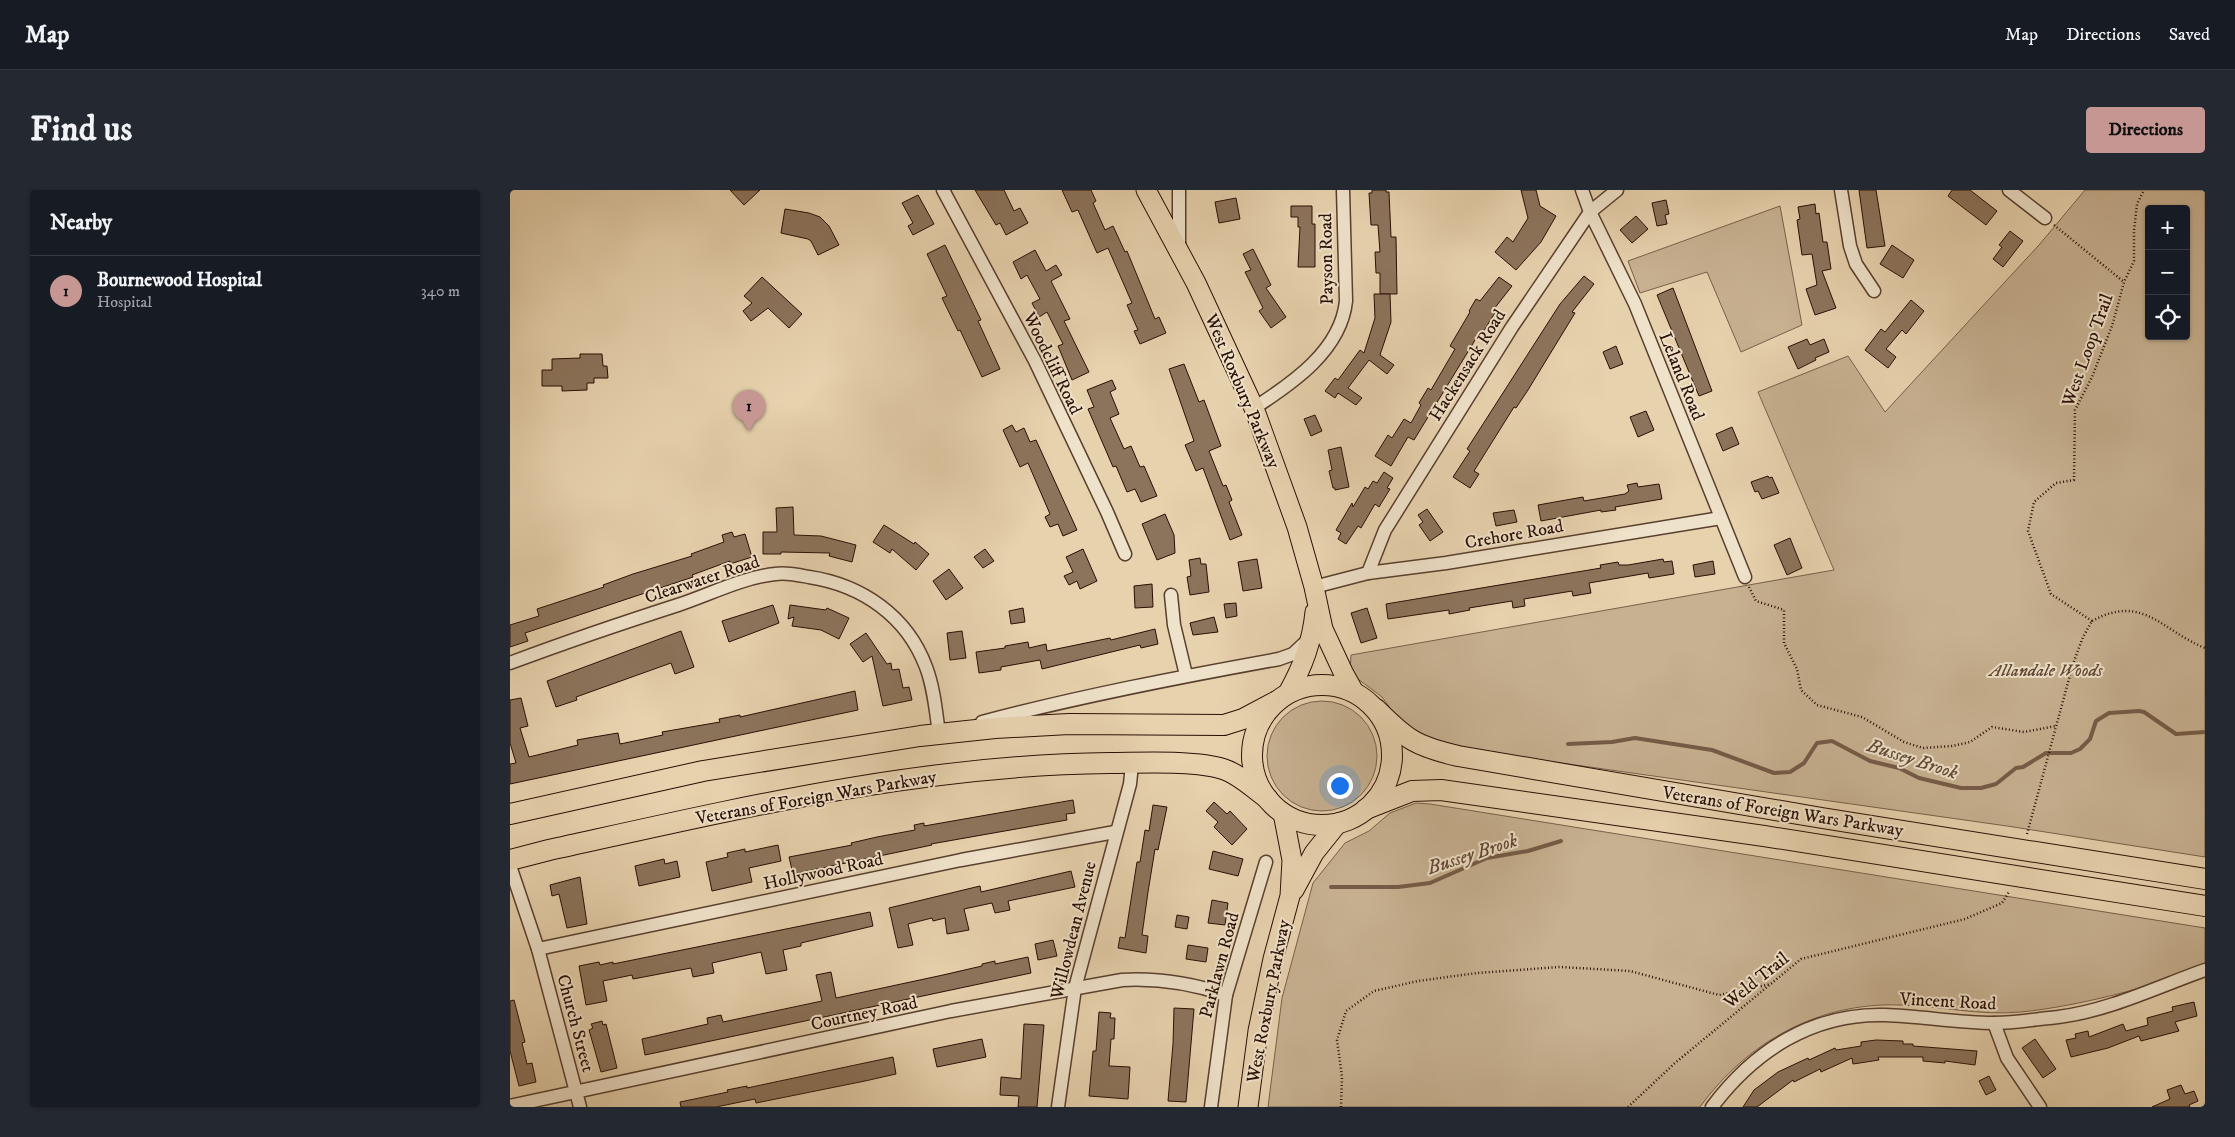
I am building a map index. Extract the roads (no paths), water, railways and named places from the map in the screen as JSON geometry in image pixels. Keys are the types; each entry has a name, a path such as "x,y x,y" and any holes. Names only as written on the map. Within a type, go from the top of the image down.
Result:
{"highway":[{"path":"510,814 703,771 939,734 1069,724 1224,725 1243,719 1283,697 1310,685 1325,684 1354,692 1376,709 1385,722 1390,737 1392,761 1389,777 1382,792 1366,809 1338,823 1310,824 1283,813 1266,798 1257,782 1254,771 1252,747 1254,735 1261,719 1283,697"},
{"name":"Veterans of Foreign Wars Parkway","path":"1376,709 1410,741 1429,749 1458,756 1830,820 2205,879"},
{"name":"Veterans of Foreign Wars Parkway","path":"510,860 557,848 808,795 896,780 1029,766 1180,764 1222,768 1237,775 1266,798"},
{"name":"Veterans of Foreign Wars Parkway","path":"1366,809 1412,791 1446,790 1771,838 2205,906"}],"main road":[{"name":"West Roxbury Parkway","path":"1146,190 1179,249 1254,408 1297,527 1328,643 1354,692"},
{"name":"West Roxbury Parkway","path":"1283,697 1304,661 1313,634 1315,594"},
{"name":"West Roxbury Parkway","path":"1248,1107 1258,1031 1273,958 1290,896 1292,860 1283,813"},
{"name":"West Roxbury Parkway","path":"1290,896 1314,853 1338,823"}],"street":[{"name":"Woodcliff Road","path":"943,190 1035,360 1125,554"},
{"path":"1179,190 1179,249"},
{"name":"Payson Road","path":"1254,408 1299,376 1327,348 1339,328 1344,315 1346,301 1343,190"},
{"name":"Leland Road","path":"1582,190 1590,212 1635,304 1744,577"},
{"name":"Hackensack Road","path":"1368,572 1376,550 1390,522 1512,327 1590,212 1617,190"},
{"path":"1841,190 1850,246 1856,264 1874,291"},
{"path":"2009,190 2045,218"},
{"name":"Crehore Road","path":"1315,594 1368,572 1446,563 1721,518"},
{"name":"Clearwater Road","path":"510,663 744,580 777,573 830,580 872,598 895,618 915,645 926,668 939,734"},
{"path":"1171,595 1174,625 1186,675"},
{"path":"939,734 1046,705 1293,654 1313,634"},
{"name":"Willowdean Avenue","path":"1058,1107 1075,988 1130,784 1132,764"},
{"name":"Hollywood Road","path":"538,949 943,864 1116,832"},
{"name":"Parklawn Road","path":"1211,1107 1226,995 1266,862"},
{"name":"Church Street","path":"510,866 538,949 580,1107"},
{"name":"Vincent Road","path":"1712,1107 1750,1064 1780,1041 1810,1028 1837,1020 1876,1015 1994,1023 2060,1017 2114,1004 2205,970"},
{"name":"Courtney Road","path":"510,1106 951,1012 1122,980 1144,979 1182,982 1226,995"},
{"path":"1994,1023 2007,1058 2040,1107"}],"waterway":[{"name":"Bussey Brook","path":"1568,744 1612,742 1635,738 1712,750 1774,773 1790,772 1804,763 1817,743 1832,741 1870,761 1899,768 1919,778 1961,788 1981,788 1996,784 2016,768 2023,767 2046,753 2071,753 2080,749 2090,739 2096,721 2109,713 2139,711 2144,712 2176,734 2205,732"},
{"name":"Bussey Brook","path":"1331,887 1398,887 1430,883 1487,858 1528,851 1561,841"}],"place":[{"name":"Bournewood Hospital","path":"749,431"}],"park label":[{"name":"Allandale Woods","path":"2046,670"}]}
